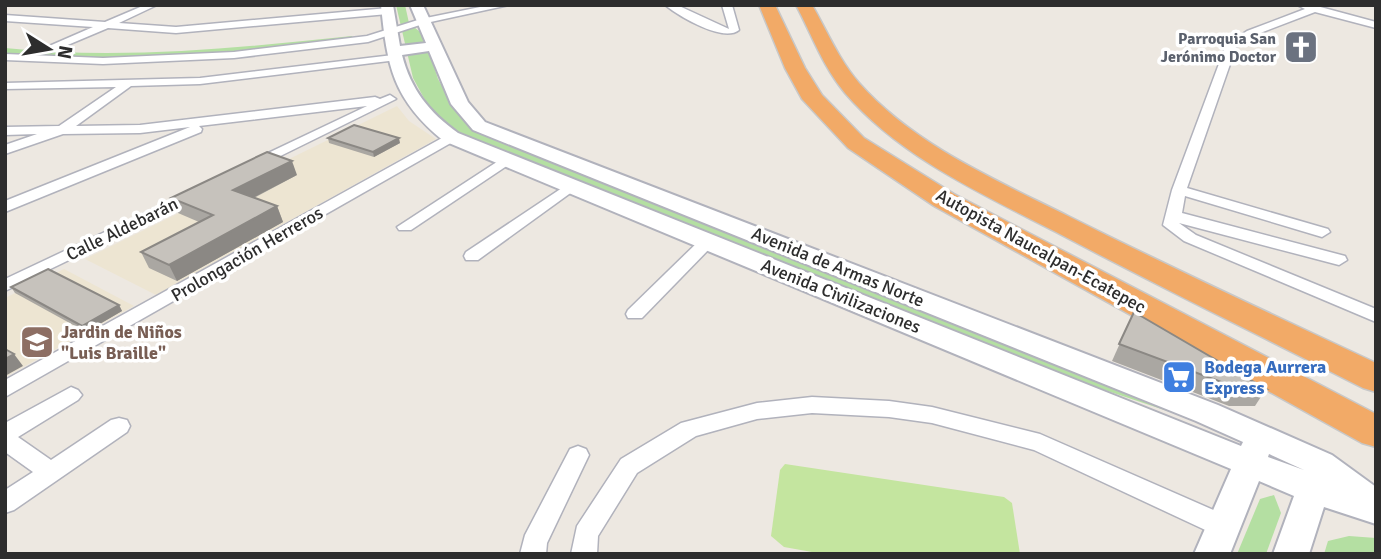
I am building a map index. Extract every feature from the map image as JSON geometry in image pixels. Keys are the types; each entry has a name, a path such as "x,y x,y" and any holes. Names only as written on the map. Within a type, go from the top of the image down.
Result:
{"highway":[{"name":"Autopista Naucalpan-Ecatepec","path":"767,5 795,68 813,99 856,143 944,200 1376,432"},
{"name":"Autopista Naucalpan-Ecatepec","path":"804,5 851,86 877,112 915,141 969,175 1073,230 1376,379"}],"main road":[{"name":"Avenida de Armas Norte","path":"416,5 435,46 436,72 479,126 689,208 1255,449"},
{"name":"Avenida Civilizaciones","path":"388,18 392,55 408,93 419,112 443,132 708,241 1255,449 1376,508"},
{"path":"392,55 435,46"},
{"path":"400,74 436,72"},
{"path":"408,93 436,72"},
{"path":"443,132 473,118"},
{"path":"667,224 689,208"},
{"path":"1218,540 1255,449"},
{"path":"1291,554 1317,477"}],"street":[{"path":"51,49 153,5"},
{"path":"5,18 182,30 388,18 424,21 505,5"},
{"path":"669,5 720,31 730,32 734,30 727,5"},
{"path":"1172,220 1179,190 1231,45 1307,7 1376,25"},
{"path":"5,45 108,50 222,46 371,30 388,18"},
{"path":"5,57 103,61 234,55 326,45 388,18"},
{"path":"5,86 200,81 392,55"},
{"path":"5,66 23,59"},
{"path":"5,150 62,130 127,84"},
{"path":"244,169 390,99 408,93"},
{"path":"5,131 140,129 390,99"},
{"path":"5,207 216,120"},
{"name":"Prolongación Herreros","path":"5,390 443,132"},
{"path":"405,227 506,160"},
{"path":"472,256 571,186"},
{"name":"Calle Aldebarán","path":"5,286 208,187"},
{"path":"1179,190 1322,232"},
{"path":"1172,220 1339,260"},
{"path":"1172,220 1190,238 1376,316"},
{"path":"635,314 708,241"},
{"path":"5,434 71,395"},
{"path":"584,554 586,534 629,466 689,429 757,411 812,405 889,409 932,415 1040,443 1218,540"},
{"path":"5,503 120,426"},
{"path":"5,440 51,472"},
{"path":"533,554 534,543 578,455"}],"shaded area":[{"path":"397,106 409,121 436,139 156,295 85,259"},
{"name":"Jardin de Niños \"Luis Braille\"","path":"64,269 134,306 5,377 5,298"}],"green space":[{"path":"396,5 405,5 409,23 424,35 438,79 470,128 503,143 638,192 1200,422 1048,371 455,134 432,113 413,78"},
{"path":"353,38 234,53 107,59 5,55 5,48 135,53"},
{"path":"785,464 1004,497 1012,503 1020,554 823,554 784,547 771,536 780,470"},
{"path":"1274,495 1281,513 1266,554 1237,554 1260,499"},
{"path":"1349,536 1376,538 1376,554 1324,554 1328,541"}],"building":[{"path":"354,125 399,138 373,152 328,138"},
{"path":"267,152 292,161 233,190 277,206 169,265 141,252 213,215 171,198"},
{"path":"48,269 119,305 82,326 11,287"},
{"path":"1134,312 1266,389 1240,389 1119,344"},
{"path":"5,349 14,354 5,359"}],"place":[{"name":"Parroquia San Jerónimo Doctor","path":"1301,47"},
{"name":"Jardin de Niños \"Luis Braille\"","path":"37,342"},
{"name":"Bodega Aurrera Express","path":"1179,377"}]}
